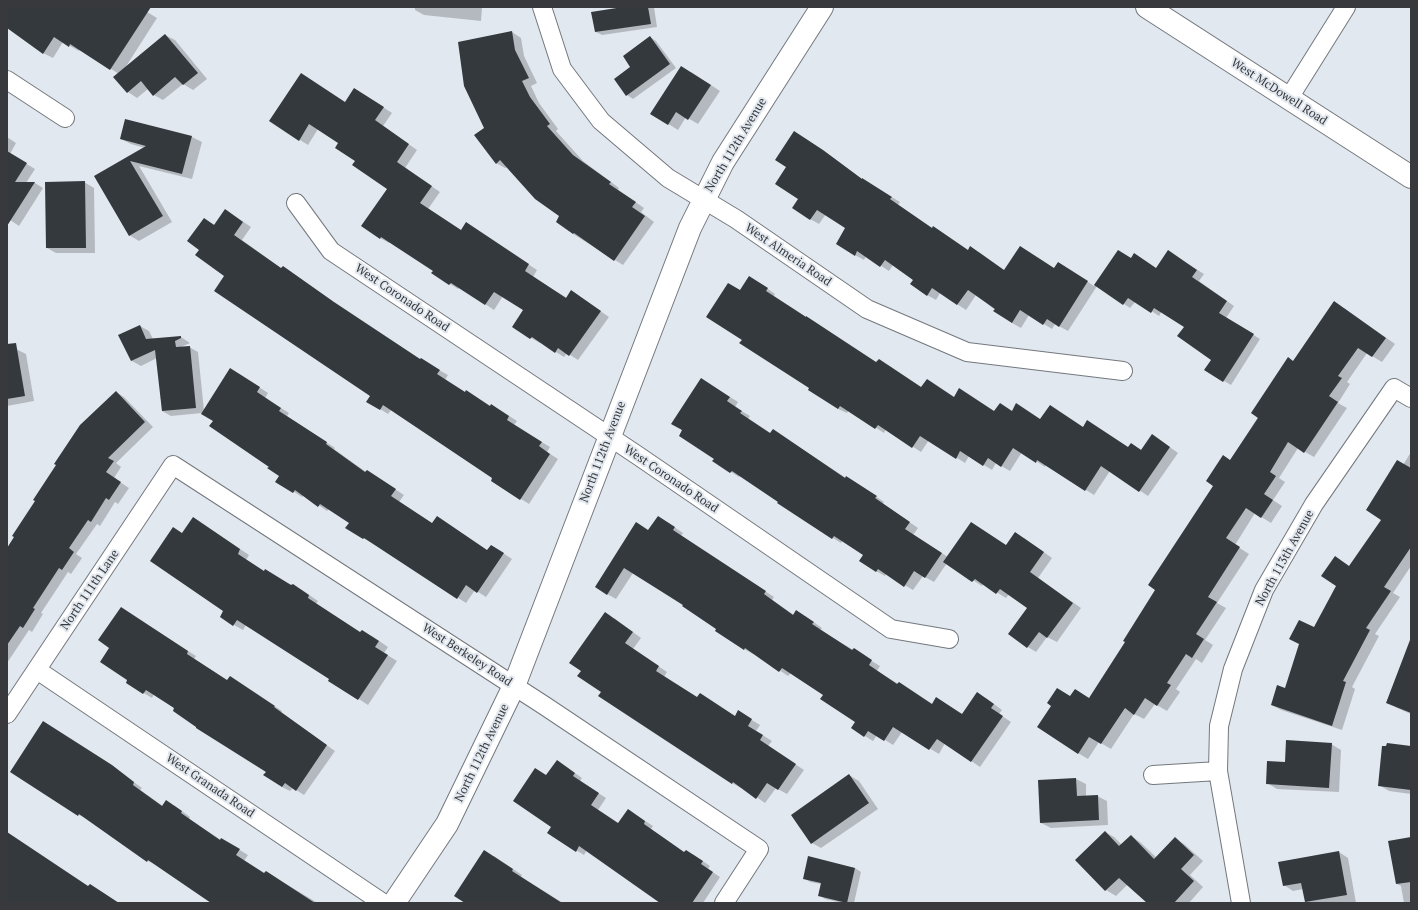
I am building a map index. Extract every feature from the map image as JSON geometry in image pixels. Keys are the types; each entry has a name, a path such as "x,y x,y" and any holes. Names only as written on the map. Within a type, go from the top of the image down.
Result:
{"street":[{"name":"West Almeria Road","path":"542,7 562,69 601,121 668,178 736,219 867,309 967,352 1123,371"},
{"name":"North 112th Avenue","path":"394,903 447,824 514,686 690,228 723,162 822,7"},
{"name":"West McDowell Road","path":"1146,7 1411,177"},
{"path":"1289,98 1346,7"},
{"path":"7,80 65,118"},
{"name":"West Coronado Road","path":"296,203 331,251 892,629 949,639"},
{"name":"North 113th Avenue","path":"1241,903 1218,771 1219,726 1233,669 1264,590 1314,504 1394,388 1411,398"},
{"name":"West Berkeley Road","path":"173,465 514,686 758,849 724,903"},
{"name":"North 111th Lane","path":"7,714 173,465"},
{"name":"West Granada Road","path":"37,670 383,903"},
{"path":"1153,775 1218,771"}],"building":[{"path":"7,7 151,7 110,70 70,44 69,47 54,37 43,54 7,28"},
{"path":"623,7 648,7 651,24 595,32 591,12"},
{"path":"512,31 515,50 529,78 522,81 530,97 550,124 547,126 573,155 611,182 609,184 636,202 632,207 645,216 614,261 556,222 559,216 535,199 500,160 496,164 474,135 484,128 464,86 458,42"},
{"path":"165,34 198,73 183,85 175,77 153,96 141,81 127,93 113,77"},
{"path":"650,36 670,64 626,96 614,79 630,67 623,56"},
{"path":"681,66 711,85 688,120 676,112 668,125 650,114"},
{"path":"301,73 345,102 354,88 384,107 375,120 409,144 397,162 432,186 420,203 461,230 466,222 529,264 525,271 566,298 571,290 601,311 569,356 558,348 555,353 532,337 530,339 512,327 523,310 494,292 485,305 451,283 449,285 431,273 433,271 381,237 380,239 361,226 387,189 352,165 355,161 335,148 338,143 309,124 299,141 269,121"},
{"path":"125,119 192,136 182,174 130,161 163,216 129,236 94,176 146,146 120,139"},
{"path":"794,131 823,150 862,179 892,197 890,199 932,228 933,226 968,250 970,246 1004,270 1020,246 1054,268 1058,262 1088,281 1059,327 1047,319 1043,325 1020,310 1012,323 993,311 995,309 968,290 957,305 932,288 927,296 910,284 913,280 885,260 880,267 857,251 855,256 836,244 845,228 817,210 810,220 792,208 798,199 775,184 786,167 775,160"},
{"path":"7,151 27,163 15,182 35,182 7,226"},
{"path":"85,181 86,248 46,248 45,182"},
{"path":"225,209 243,222 234,235 281,268 283,266 420,359 421,358 440,370 437,374 465,392 466,390 490,406 491,404 509,416 507,420 542,442 539,446 550,454 520,500 491,481 492,478 383,405 380,410 366,402 370,396 214,291 224,276 195,255 199,250 187,241 204,218 214,225"},
{"path":"1118,250 1131,258 1134,253 1156,268 1168,250 1197,270 1192,277 1227,301 1219,313 1254,334 1223,382 1204,370 1211,360 1177,336 1184,327 1154,308 1151,313 1128,298 1123,305 1094,285"},
{"path":"749,276 768,288 766,291 806,317 876,362 879,359 921,387 927,379 954,397 959,388 994,411 1000,403 1012,411 1016,403 1040,419 1050,405 1083,427 1087,420 1128,447 1131,443 1141,450 1152,434 1170,447 1139,492 1101,466 1085,491 1037,460 1036,463 1013,448 1001,467 988,458 983,466 960,451 956,459 920,436 912,448 878,425 875,429 840,406 838,409 808,390 809,388 739,343 742,340 706,317 728,283 740,290"},
{"path":"1334,301 1386,338 1372,357 1358,348 1338,376 1342,378 1329,396 1338,402 1304,453 1288,442 1270,472 1276,476 1264,494 1273,500 1261,518 1246,508 1226,538 1240,547 1208,597 1217,602 1196,634 1204,639 1192,658 1186,654 1167,683 1171,685 1157,706 1145,698 1134,715 1125,708 1101,744 1089,737 1078,754 1037,727 1051,706 1047,703 1057,688 1070,696 1075,689 1089,698 1125,642 1123,641 1155,590 1148,585 1213,486 1206,481 1223,455 1230,460 1258,418 1251,413 1288,357 1293,361"},
{"path":"140,325 146,339 181,336 181,338 175,341 176,347 190,346 196,408 162,411 155,350 131,361 118,335"},
{"path":"16,343 25,396 7,399 7,344"},
{"path":"230,368 260,387 257,392 281,408 279,411 327,442 326,444 365,472 367,470 396,489 391,496 432,523 437,516 487,550 491,545 504,553 477,593 466,585 457,599 364,538 363,539 345,528 349,523 320,504 318,507 295,490 293,493 275,482 279,476 267,468 269,467 209,426 213,421 201,414"},
{"path":"701,378 730,397 727,401 742,411 740,413 770,433 773,429 845,478 846,476 877,496 875,498 910,522 905,529 942,553 925,578 914,571 904,587 878,569 876,572 859,561 863,555 834,536 832,539 732,471 730,473 712,461 714,459 679,436 682,430 671,424"},
{"path":"116,391 145,422 108,458 114,461 106,472 121,482 109,500 106,498 91,522 88,520 69,548 74,552 62,570 59,568 33,608 35,609 23,628 20,626 7,645 7,548 14,537 12,536 56,465 54,464 80,425"},
{"path":"1397,460 1411,468 1411,547 1384,587 1391,591 1366,628 1370,630 1343,681 1346,682 1332,726 1271,705 1277,685 1285,688 1299,644 1289,639 1299,620 1314,627 1336,586 1321,576 1335,556 1349,566 1381,520 1366,510"},
{"path":"658,516 675,527 673,530 766,591 764,594 793,615 796,610 814,622 812,624 852,650 854,648 872,660 869,665 897,684 899,682 932,704 936,697 962,714 977,692 994,704 991,708 1003,716 971,762 937,739 929,750 893,727 884,741 868,731 864,737 851,728 855,722 820,699 823,695 782,668 779,672 745,648 744,650 715,631 716,629 682,606 683,605 624,568 607,595 595,587 636,522 648,530"},
{"path":"193,517 240,549 238,554 264,571 265,569 291,585 293,584 309,595 308,598 360,632 362,630 379,641 375,647 388,655 358,700 328,681 329,679 237,620 233,626 220,617 223,611 150,561 173,527 182,533"},
{"path":"971,522 1006,545 1015,532 1044,552 1030,572 1073,603 1047,638 1039,632 1027,648 1008,634 1027,608 1000,589 996,594 975,579 972,582 943,562"},
{"path":"121,607 188,651 187,654 227,680 230,676 275,706 274,707 327,745 296,791 285,783 282,787 263,775 266,772 196,728 173,711 174,708 146,690 143,694 126,683 127,680 100,662 109,648 98,640"},
{"path":"605,612 633,632 625,643 659,666 656,671 697,697 700,693 735,716 738,710 752,719 748,726 763,735 760,740 796,764 778,790 767,783 756,799 733,782 732,784 598,696 601,692 577,676 581,671 569,663"},
{"path":"1410,640 1411,641 1411,713 1386,703"},
{"path":"43,721 112,765 134,782 133,785 162,806 166,800 182,811 181,813 220,840 221,838 240,849 236,855 264,873 266,871 315,903 211,903 148,860 147,862 79,814 78,816 10,772"},
{"path":"1286,740 1332,743 1329,788 1266,784 1267,761 1285,762"},
{"path":"1387,743 1411,746 1411,790 1378,786 1382,746 1386,746"},
{"path":"557,760 575,773 573,776 599,793 591,805 618,823 628,809 645,821 644,824 684,852 686,850 703,861 701,864 713,872 692,903 660,903 579,846 576,852 547,833 551,827 513,801 535,768 546,775"},
{"path":"849,774 869,803 811,844 791,815"},
{"path":"1076,778 1077,796 1098,795 1099,820 1040,823 1038,780"},
{"path":"1105,831 1119,846 1131,835 1154,859 1175,837 1194,855 1181,869 1194,881 1174,903 1147,903 1119,878 1105,891 1075,860"},
{"path":"7,832 88,886 90,884 119,903 7,903"},
{"path":"1411,837 1411,882 1396,884 1388,841"},
{"path":"484,850 513,869 512,871 562,903 465,903 454,896"},
{"path":"1339,851 1347,895 1305,902 1301,883 1283,886 1278,862"},
{"path":"808,856 855,868 847,903 818,896 821,883 803,879"}]}
